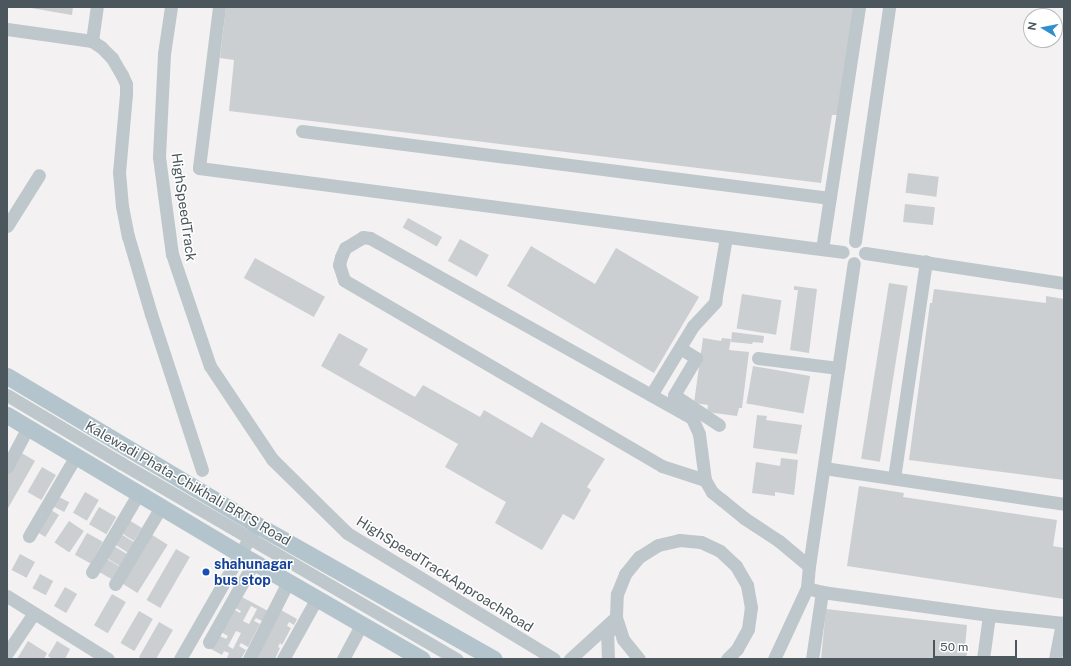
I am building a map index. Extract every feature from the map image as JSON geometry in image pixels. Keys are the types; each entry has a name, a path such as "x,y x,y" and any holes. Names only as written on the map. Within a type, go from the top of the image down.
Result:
{"main road":[{"path":"7,376 253,531 494,659"},
{"path":"7,415 247,558 362,624 402,654 422,659"}],"street":[{"path":"92,41 97,7"},
{"name":"HighSpeedTrack","path":"171,7 164,54 159,157 172,254 210,366 272,459"},
{"path":"219,7 199,168 843,252"},
{"path":"822,249 859,7"},
{"path":"855,241 889,7"},
{"path":"7,29 92,41 101,47 112,58 126,84 119,172 123,213 128,236 151,314 202,470"},
{"path":"302,131 830,198"},
{"path":"7,226 39,174"},
{"path":"705,480 662,466 344,280 338,264 345,248 363,237 370,238 692,418 699,434 705,480 712,492 744,518 779,541 809,566"},
{"path":"651,395 693,326 715,302 726,237"},
{"path":"843,252 847,244 855,241"},
{"path":"843,252 847,261 854,263 863,259 865,253 863,246 855,241"},
{"path":"865,253 1064,283"},
{"path":"894,478 926,261"},
{"path":"774,659 807,588 854,263"},
{"path":"680,348 696,358 674,395 719,425"},
{"path":"758,358 838,368"},
{"name":"Kalewadi Phata-Chikhali BRTS Road","path":"7,395 121,463 253,531 457,659"},
{"path":"7,467 28,428"},
{"path":"29,536 76,456"},
{"name":"HighSpeedTrackApproachRoad","path":"272,459 347,533 554,659"},
{"path":"824,468 1064,504"},
{"path":"92,572 139,493"},
{"path":"115,584 161,506"},
{"path":"210,642 247,558 253,531"},
{"path":"639,659 623,638 616,617 617,594 625,574 639,557 658,545 679,540 700,542 720,551 736,566 747,585 751,607 748,629 737,650 727,659"},
{"path":"180,659 247,558"},
{"path":"249,659 288,582"},
{"path":"807,588 822,592 989,615 1063,623 1055,659"},
{"path":"812,659 822,592"},
{"path":"7,596 108,659"},
{"path":"283,659 317,598"},
{"path":"7,653 34,613"},
{"path":"983,659 989,615"},
{"path":"570,659 616,617"},
{"path":"608,659 607,636 616,617"},
{"path":"343,659 362,624"}],"building":[{"path":"25,7 73,7 72,15"},
{"path":"226,7 855,7 840,115 832,115 821,183 229,111 234,60 220,58"},
{"path":"908,173 939,177 936,197 906,193"},
{"path":"905,204 935,207 933,225 903,222"},
{"path":"408,218 442,237 437,247 403,228"},
{"path":"460,239 489,255 477,277 448,261"},
{"path":"531,246 595,284 616,248 699,297 654,373 507,286"},
{"path":"255,258 325,297 314,317 244,278"},
{"path":"889,283 908,286 880,462 861,459"},
{"path":"794,286 817,289 809,353 790,350 798,290 794,290"},
{"path":"934,289 1046,303 1046,296 1064,299 1064,480 909,460 930,303 932,303"},
{"path":"742,294 782,300 776,335 737,329"},
{"path":"732,332 764,336 763,343 753,342 752,344 731,342"},
{"path":"339,333 368,349 359,365 415,397 423,385 480,417 484,410 532,438 541,422 605,459 587,487 591,490 574,520 563,514 542,550 495,523 506,502 445,467 458,444 321,366"},
{"path":"703,338 721,341 722,338 731,339 729,350 749,352 742,408 739,408 737,416 707,412 708,405 694,403"},
{"path":"753,366 810,376 804,413 746,403"},
{"path":"757,415 767,416 766,420 802,425 797,454 753,448"},
{"path":"20,452 35,461 7,510 7,474"},
{"path":"781,458 798,460 794,495 775,492 775,496 752,493 756,462 780,466"},
{"path":"42,467 56,475 41,500 28,492"},
{"path":"859,486 904,493 903,497 1057,520 1053,546 1064,548 1064,599 847,566"},
{"path":"85,492 99,500 87,521 73,513"},
{"path":"55,495 69,502 64,512 50,505"},
{"path":"99,507 116,517 106,534 89,524"},
{"path":"48,508 59,515 45,537 34,530"},
{"path":"129,520 142,528 134,541 121,533"},
{"path":"69,521 84,531 69,553 54,543"},
{"path":"87,533 103,542 91,564 75,555"},
{"path":"149,533 168,545 137,593 119,581"},
{"path":"121,534 134,542 127,552 115,544"},
{"path":"112,545 127,554 119,566 105,557"},
{"path":"176,549 190,557 160,608 146,600"},
{"path":"20,554 35,562 27,578 12,570"},
{"path":"105,558 119,566 111,579 98,571"},
{"path":"40,574 53,581 46,595 32,588"},
{"path":"65,587 77,594 66,613 54,606"},
{"path":"112,594 126,602 108,633 94,625"},
{"path":"240,596 268,611 262,621 256,618 254,621 260,624 248,647 241,643 239,646 246,650 241,659 229,659 227,658 229,653 224,651 222,655 211,649 218,635 226,639 228,636 221,632 233,609 240,613 241,611 234,607","holes":["251,606 257,609 249,624 243,621","236,631 241,633 233,649 228,646"]},
{"path":"826,609 967,625 965,647 968,647 966,659 821,659"},
{"path":"281,610 297,619 294,625 289,622 287,626 291,628 282,645 280,643 278,647 280,648 275,659 254,659"},
{"path":"139,611 153,619 134,651 120,643"},
{"path":"159,622 173,630 156,659 142,659 139,657"},
{"path":"28,641 47,653 44,659 17,659"},
{"path":"57,641 70,649 65,659 52,659 48,656"}],"place":[{"name":"shahunagar bus stop","path":"206,572"}]}
